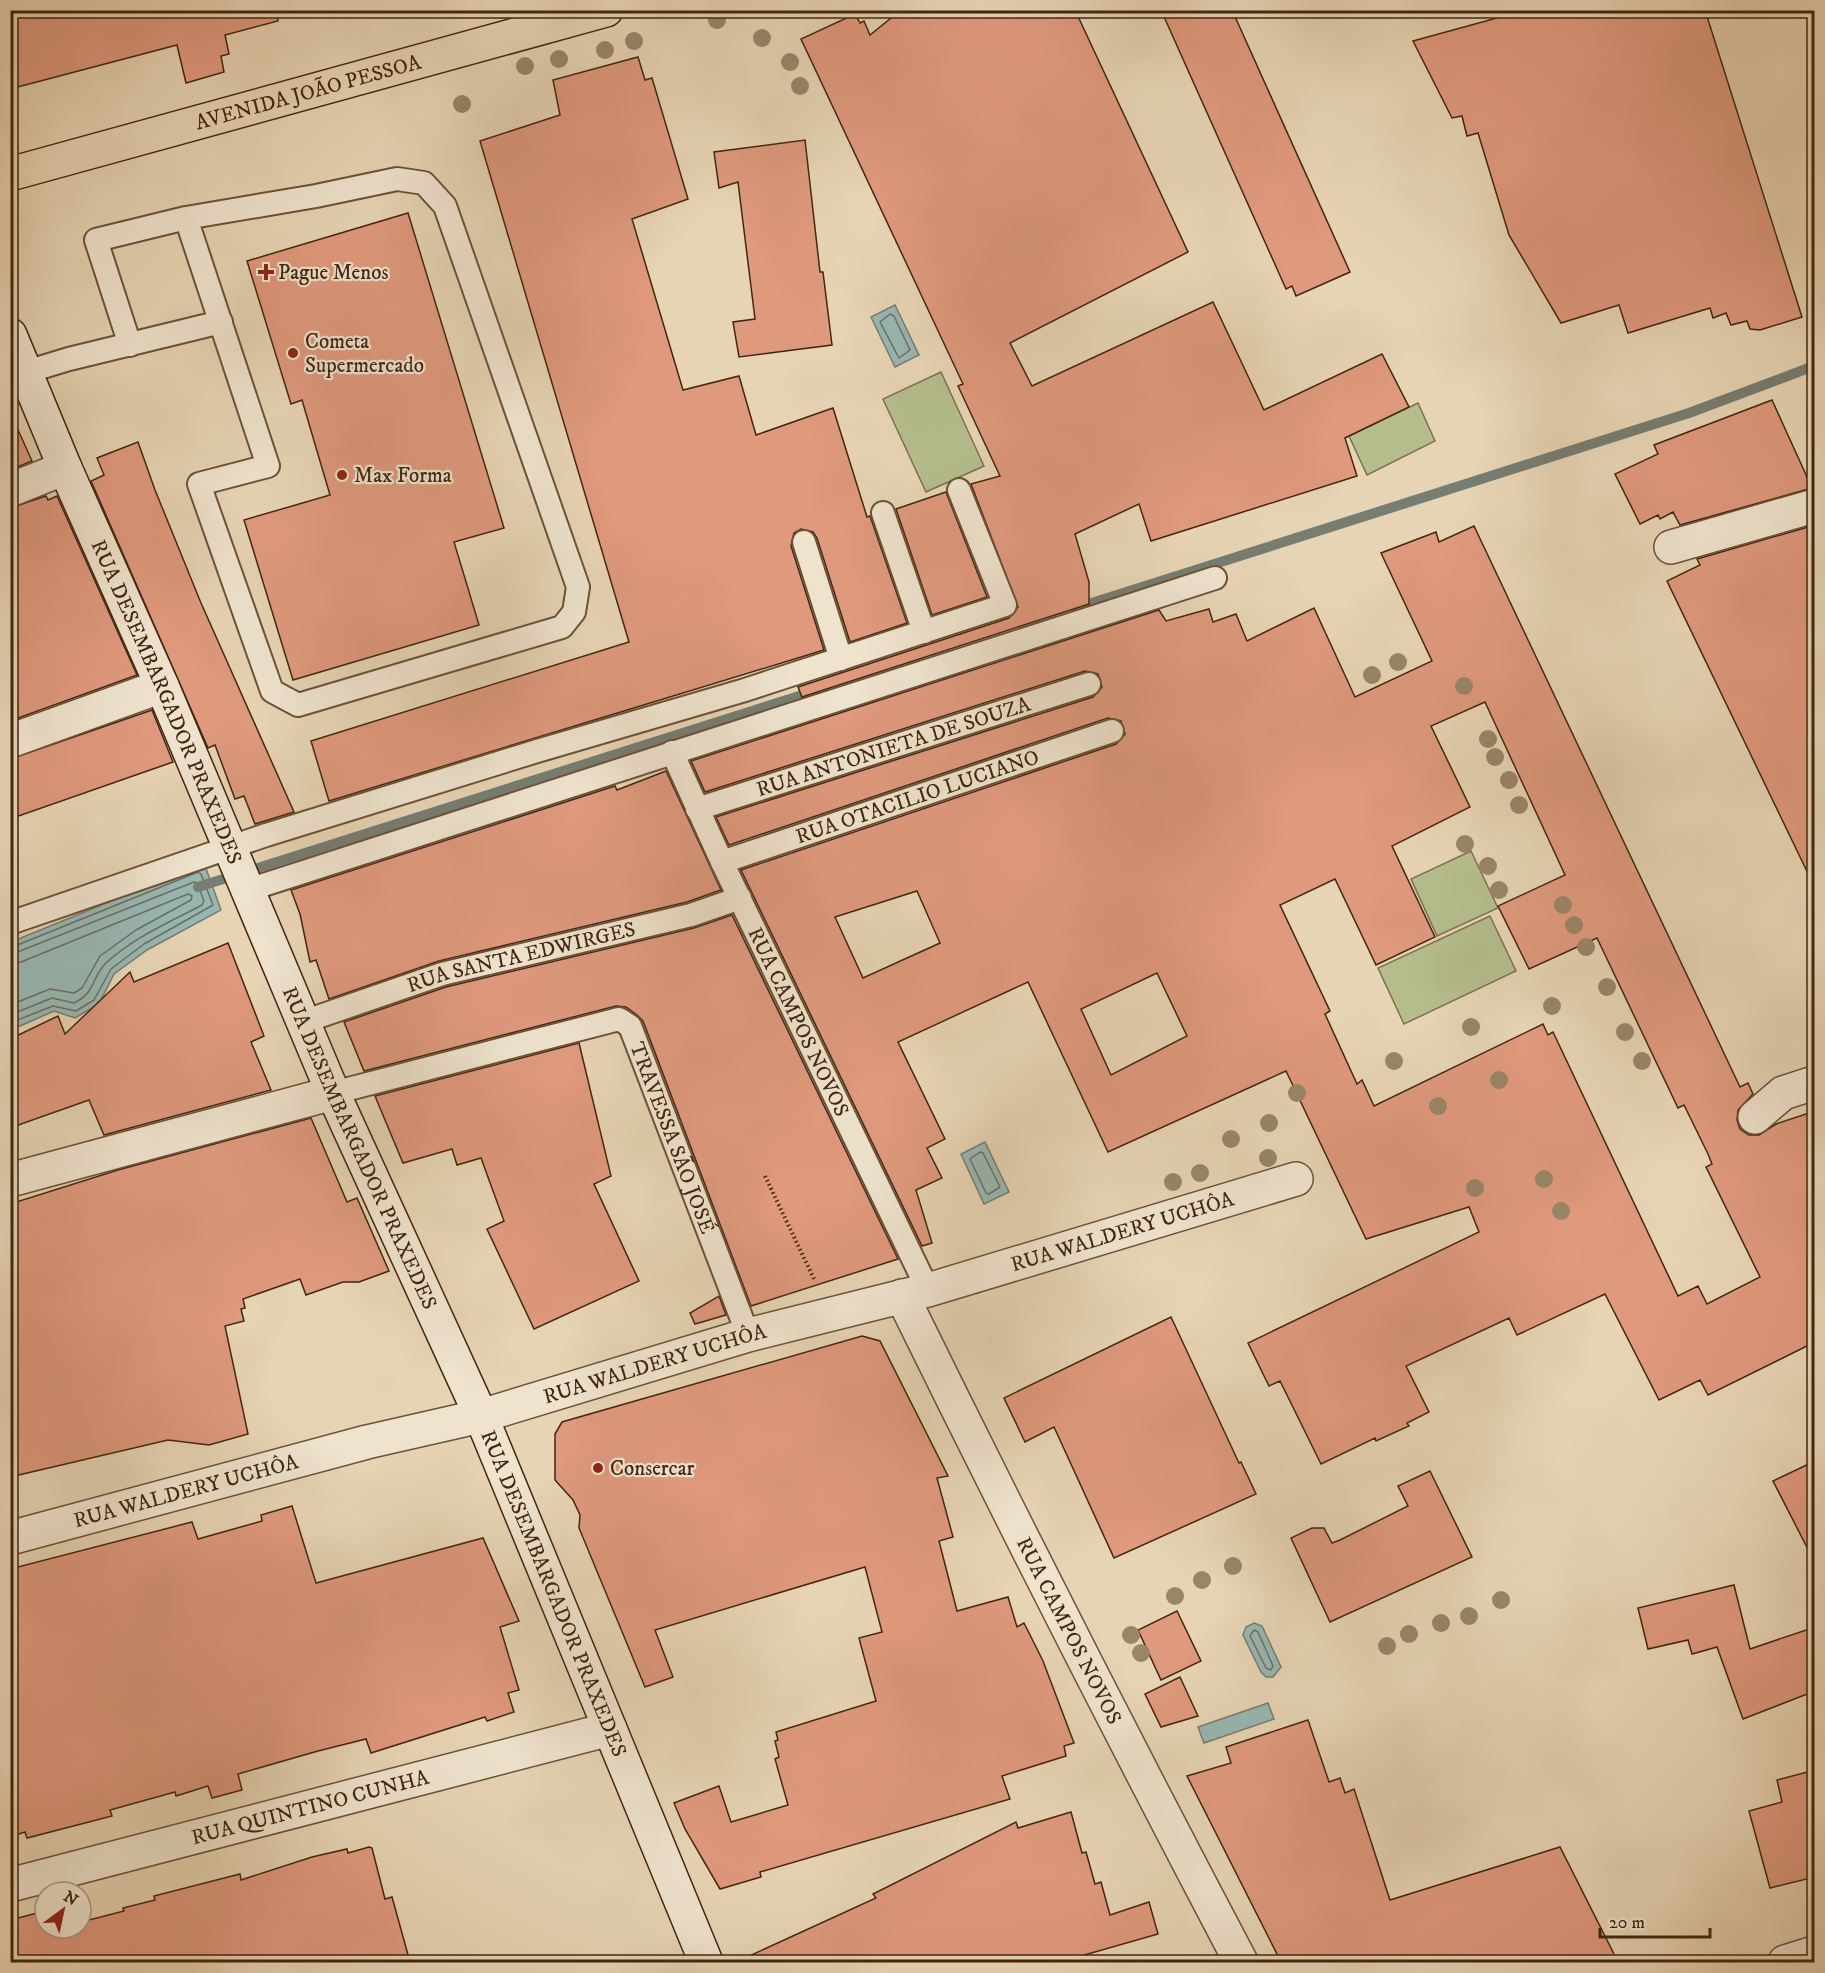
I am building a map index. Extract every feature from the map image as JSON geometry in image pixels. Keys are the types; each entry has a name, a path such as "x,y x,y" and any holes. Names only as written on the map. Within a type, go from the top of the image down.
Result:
{"main road":[{"name":"AVENIDA JOÃO PESSOA","path":"10,174 557,16 606,10"}],"street":[{"name":"RUA DESEMBARGADOR PRAXEDES","path":"10,335 65,468 162,686 333,1093 480,1416 706,1962"},
{"path":"10,490 65,468"},
{"path":"1671,547 1815,506"},
{"path":"10,741 162,686"},
{"path":"1755,1117 1783,1093 1815,1083"},
{"path":"10,1180 333,1093"},
{"name":"RUA WALDERY UCHÔA","path":"10,1538 356,1445 480,1416 748,1335 915,1293 1296,1179"},
{"name":"RUA CAMPOS NOVOS","path":"915,1293 1099,1693 1241,1962"},
{"name":"RUA QUINTINO CUNHA","path":"10,1885 610,1728"},
{"path":"1785,1962 1815,1953"}],"lane":[{"path":"130,345 96,240 186,218 316,196 397,179 424,183 445,206 579,587 574,612 562,627 298,705 272,691 199,484 268,466 186,218"},
{"path":"26,372 69,359 221,322"},
{"path":"10,923 223,833 841,659 1005,605 959,490"},
{"path":"883,513 924,632"},
{"path":"804,542 841,659"},
{"path":"248,890 1215,578"},
{"name":"RUA ANTONIETA DE SOUZA","path":"697,809 1089,684"},
{"name":"RUA OTACILIO LUCIANO","path":"722,862 1112,731"},
{"name":"RUA CAMPOS NOVOS","path":"672,752 740,898 915,1293"},
{"name":"RUA SANTA EDWIRGES","path":"303,1022 442,974 691,915 740,898"},
{"name":"TRAVESSA SÃO JOSÉ","path":"333,1093 618,1019 630,1026 748,1335"}],"path":[{"path":"765,1176 830,1315"}],"green space":[{"path":"941,372 984,466 926,492 883,399"},
{"path":"1418,403 1435,441 1367,475 1349,436"},
{"path":"1471,851 1498,908 1437,936 1411,879"},
{"path":"1490,916 1516,971 1404,1024 1378,968"}],"water":[{"path":"895,305 919,355 895,367 871,317"},
{"path":"204,863 221,910 147,950 114,974 99,1004 75,1018 54,1011 11,1030 11,942"},
{"path":"985,1142 1009,1192 984,1204 961,1154"},
{"path":"1254,1623 1262,1626 1281,1667 1273,1677 1266,1677 1261,1672 1243,1635 1246,1627"},
{"path":"1268,1703 1274,1719 1204,1743 1198,1727"}],"building":[{"path":"10,10 277,10 278,21 225,35 229,54 221,56 224,72 186,83 177,45 10,89"},
{"path":"901,10 1075,10 1188,252 1010,343 1032,386 1213,302 1264,410 1382,354 1409,407 1345,438 1357,476 1151,541 1139,504 1075,534 1089,582 1089,604 802,697 798,687 1009,618 1018,607 971,484 1000,476 958,386 963,384 801,39 855,14 860,23 864,21 870,35"},
{"path":"1161,10 1232,10 1350,272 1296,296 1292,286 1286,289"},
{"path":"1526,10 1705,10 1802,317 1760,330 1750,329 1747,321 1731,325 1726,313 1713,318 1710,308 1628,333 1619,305 1561,323 1509,235 1478,133 1467,136 1462,116 1452,118 1413,41"},
{"path":"638,57 645,80 652,78 688,199 632,219 683,390 739,376 756,435 833,408 867,517 870,516 907,623 850,642 817,538 813,532 801,529 794,533 791,546 824,650 329,801 311,741 629,642 480,141 560,115 553,80"},
{"path":"805,140 820,272 823,272 832,345 739,357 733,322 755,319 738,182 719,188 714,152"},
{"path":"408,213 504,528 454,542 479,625 293,680 244,520 330,495 302,400 291,404 247,261"},
{"path":"1772,400 1812,488 1680,525 1673,512 1660,519 1658,515 1640,524 1615,474 1658,454 1654,445"},
{"path":"10,412 32,461 10,470"},
{"path":"138,442 201,603 294,812 255,824 244,796 235,799 215,745 208,748 91,481 104,475 97,458"},
{"path":"946,492 987,597 932,615 896,509"},
{"path":"46,496 48,500 57,496 137,675 10,721 10,508"},
{"path":"1815,525 1815,888 1667,581 1700,565 1697,559"},
{"path":"1474,526 1740,1087 1748,1083 1753,1094 1738,1110 1737,1120 1740,1129 1749,1135 1759,1135 1776,1124 1815,1111 1815,1342 1708,1395 1700,1380 1659,1400 1605,1294 1517,1335 1509,1318 1406,1366 1429,1412 1407,1423 1409,1426 1376,1441 1375,1438 1321,1464 1280,1381 1269,1386 1248,1343 1479,1232 1469,1207 1366,1239 1286,1071 1108,1152 1028,982 898,1042 945,1139 927,1148 942,1178 916,1190 932,1243 922,1246 741,870 1116,744 1125,734 1121,721 1108,718 729,845 716,817 1093,697 1102,687 1098,674 1085,671 705,792 691,761 1159,610 1166,621 1209,609 1213,622 1236,614 1247,641 1314,608 1355,697 1432,661 1381,553 1436,532 1439,542","holes":["1485,702 1565,875 1498,906 1529,969 1597,938 1678,1108 1684,1105 1708,1154 1712,1164 1706,1167 1760,1277 1707,1304 1698,1286 1678,1296 1553,1032 1548,1035 1543,1024 1374,1106 1362,1080 1357,1084 1325,1014 1330,1011 1280,905 1335,879 1376,965 1435,937 1392,846 1470,807 1431,726","917,891 940,943 863,978 835,917","1157,973 1187,1036 1111,1075 1081,1009"]},
{"path":"152,710 173,762 10,819 10,759"},
{"path":"666,771 721,890 687,902 439,961 329,999 316,960 310,962 300,914 291,890 615,786 617,790"},
{"path":"732,915 898,1259 751,1306 643,1021 626,1007 616,1006 364,1071 344,1022 446,987 694,928"},
{"path":"228,943 264,1036 251,1042 271,1090 104,1135 89,1100 10,1128 10,1039 58,1016 65,1034 130,972 134,982"},
{"path":"579,1043 611,1176 594,1184 639,1281 534,1329 487,1229 504,1221 481,1158 457,1165 452,1149 403,1163 375,1096"},
{"path":"311,1118 347,1202 357,1198 389,1271 359,1282 343,1282 306,1295 300,1279 243,1299 245,1308 241,1309 244,1321 225,1326 248,1434 209,1445 168,1440 10,1477 10,1204 118,1170"},
{"path":"719,1296 726,1315 695,1324 690,1313"},
{"path":"1171,1317 1239,1463 1241,1462 1256,1494 1114,1558 1054,1427 1025,1442 1004,1398"},
{"path":"862,1336 880,1341 948,1476 937,1478 953,1537 939,1541 957,1611 1008,1597 1017,1627 1024,1623 1043,1661 1074,1743 1064,1746 1066,1756 1002,1776 1010,1799 760,1872 761,1877 720,1889 685,1829 674,1803 719,1786 731,1822 788,1805 775,1759 779,1757 775,1741 778,1740 776,1732 876,1701 859,1638 882,1632 865,1567 655,1630 673,1677 645,1687 579,1528 580,1515 573,1500 555,1480 555,1434 562,1422"},
{"path":"1815,1461 1815,1563 1773,1481"},
{"path":"1430,1471 1472,1557 1330,1622 1291,1538 1312,1528 1324,1528 1332,1543 1340,1540 1408,1506 1398,1486"},
{"path":"292,1506 316,1583 483,1538 519,1621 500,1627 519,1690 508,1693 514,1712 487,1721 485,1717 371,1753 366,1739 318,1751 238,1774 242,1790 212,1798 208,1786 176,1796 175,1792 110,1810 112,1816 27,1838 25,1832 10,1837 10,1569 192,1522 198,1539 262,1521 261,1515"},
{"path":"1734,1585 1750,1649 1815,1627 1815,1691 1743,1719 1717,1647 1692,1654 1688,1640 1648,1649 1638,1608"},
{"path":"1177,1611 1201,1661 1161,1680 1138,1630"},
{"path":"1180,1677 1198,1716 1161,1727 1145,1694"},
{"path":"1308,1720 1329,1782 1340,1778 1345,1793 1354,1789 1390,1900 1560,1847 1618,1962 1281,1962 1187,1776 1231,1763 1226,1747"},
{"path":"1815,1770 1815,1877 1770,1888 1749,1811 1782,1802 1777,1780"},
{"path":"1071,1812 1082,1853 1086,1852 1095,1884 1101,1882 1110,1915 1149,1902 1158,1934 1060,1962 736,1962 876,1898 873,1894 1016,1822 1018,1828"},
{"path":"372,1848 385,1899 392,1897 410,1962 10,1962 10,1920 33,1914 33,1940 93,1940 93,1919 155,1900 154,1896 240,1874 241,1880 312,1857 347,1849 348,1853"}],"waterway":[{"path":"1076,608 1689,413 1814,366"},
{"path":"198,887 815,691"}],"place":[{"name":"Pague Menos","path":"266,272"},
{"name":"Cometa Supermercado","path":"293,353"},
{"name":"Max Forma","path":"342,475"},
{"name":"Consercar","path":"598,1468"}]}
